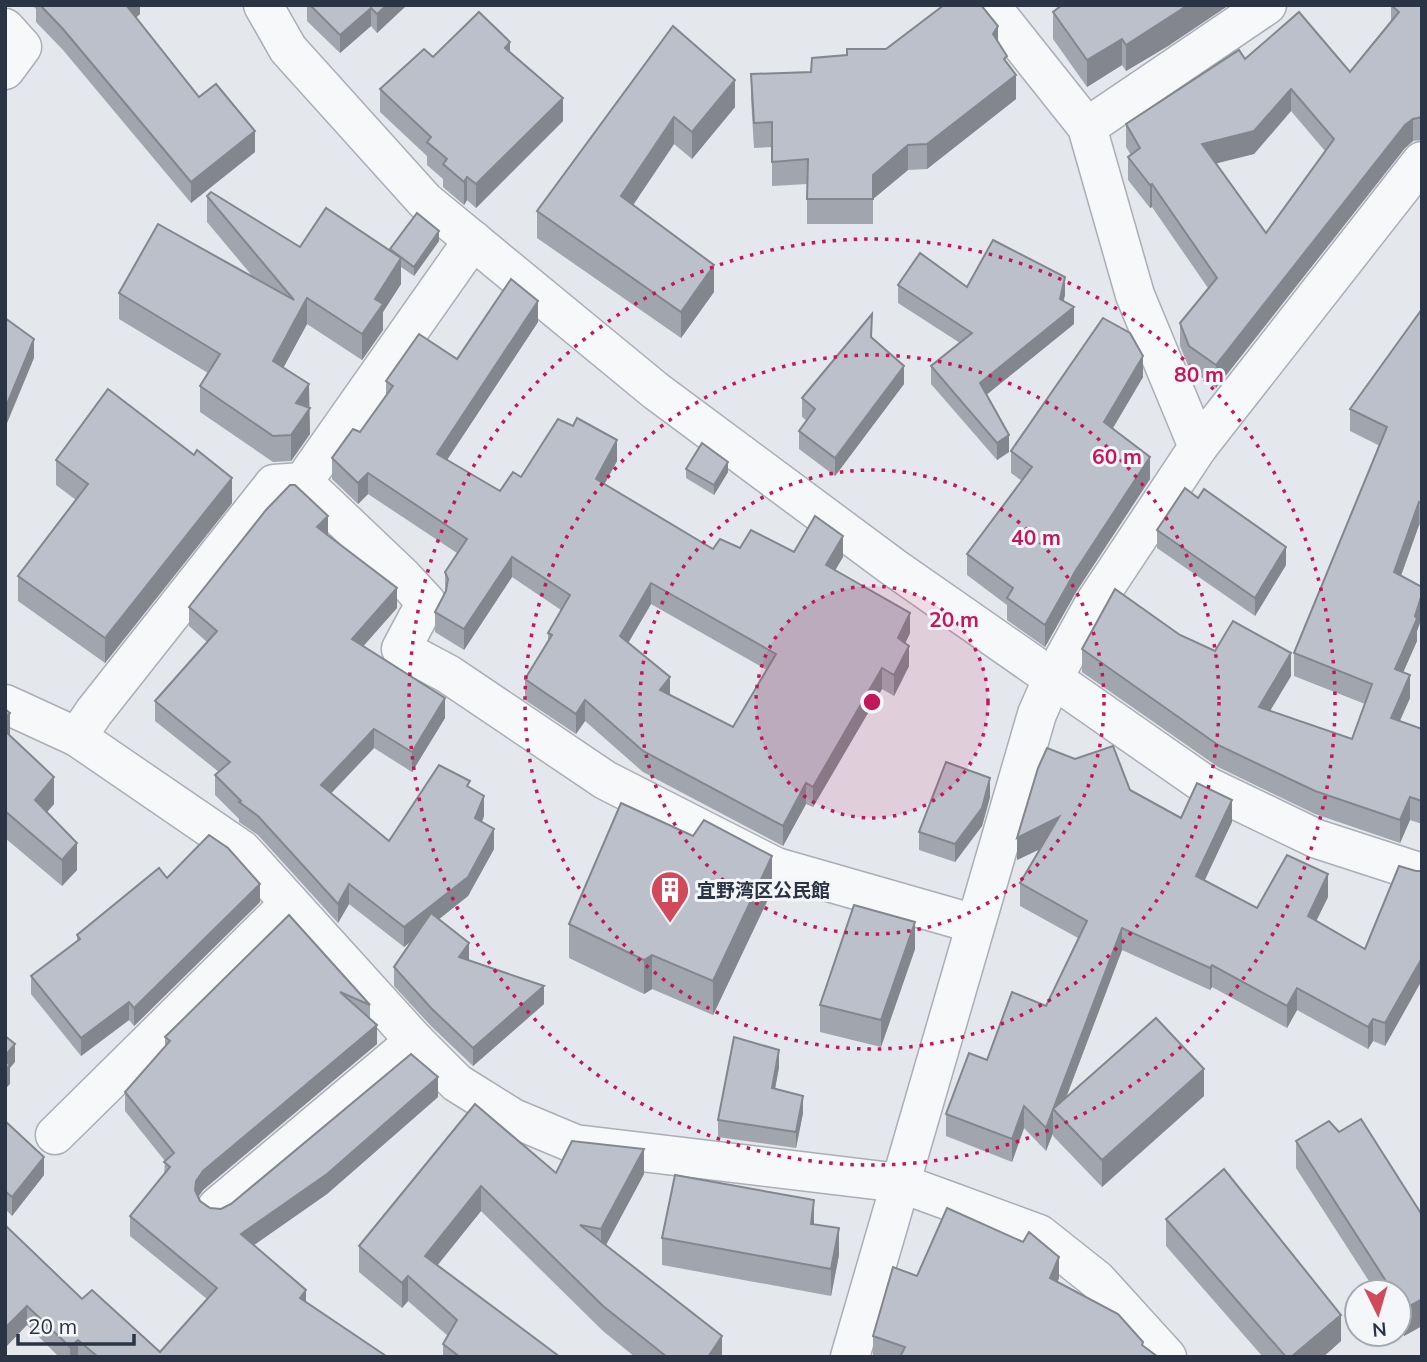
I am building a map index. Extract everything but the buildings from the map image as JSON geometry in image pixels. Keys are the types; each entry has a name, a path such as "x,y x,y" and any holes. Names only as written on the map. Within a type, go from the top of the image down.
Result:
{"street":[{"path":"262,5 288,50 425,201 656,391 893,567 1207,786 1317,839 1422,873"},
{"path":"990,5 1087,127 1135,295 1198,447"},
{"path":"1087,127 1267,5"},
{"path":"5,28 22,47 5,70"},
{"path":"850,1357 1037,714 1052,680 1094,604 1198,447 1422,161"},
{"path":"303,482 473,240"},
{"path":"77,737 274,484 303,482 426,602 401,649 447,674 606,780 776,867 975,924"},
{"path":"5,704 77,737 242,850 415,1041 457,1083 513,1118 575,1144 900,1183 1039,1234 1097,1280 1167,1357"},
{"path":"55,1135 290,903"},
{"path":"217,1207 415,1041"}],"place":[{"name":"宜野湾区公民館","path":"670,924"}]}
